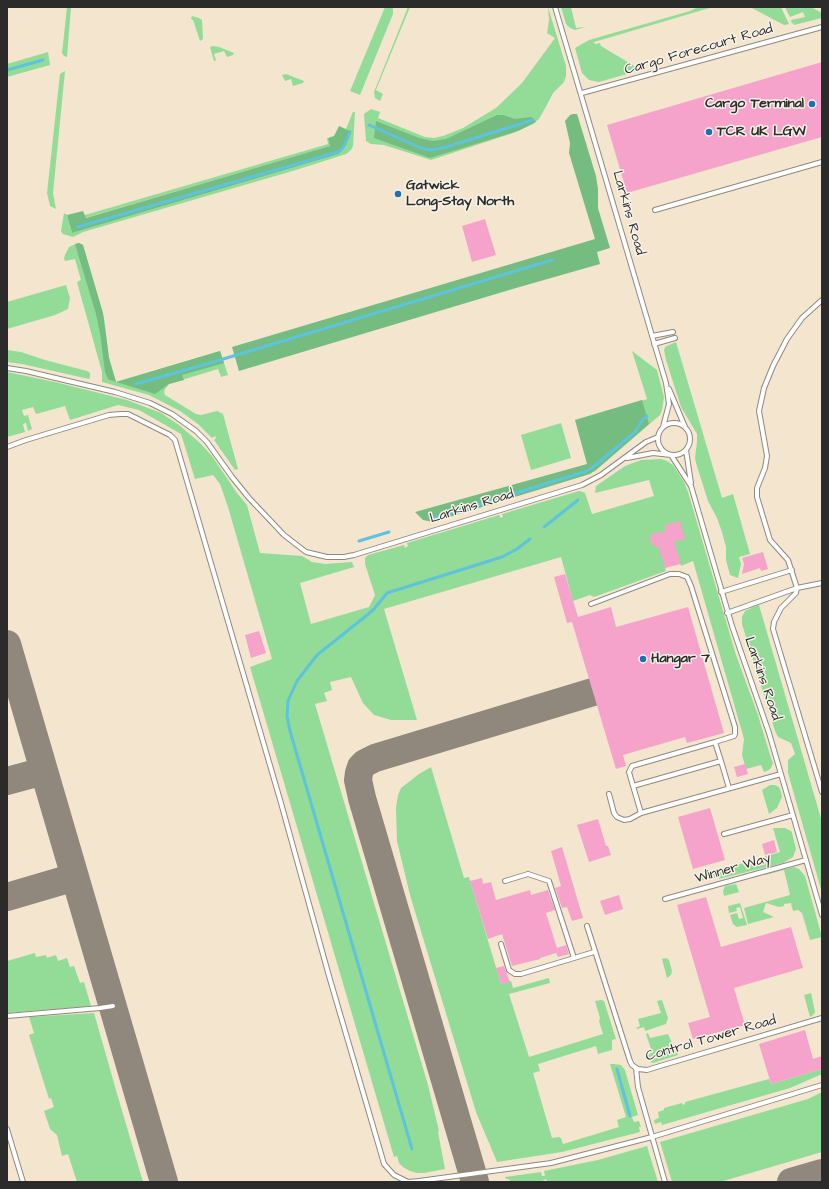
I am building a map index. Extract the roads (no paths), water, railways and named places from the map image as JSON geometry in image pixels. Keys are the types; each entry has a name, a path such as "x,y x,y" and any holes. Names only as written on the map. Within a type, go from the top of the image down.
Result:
{"lane":[{"name":"Larkins Road","path":"555,7 582,94 666,383 669,404 663,427"},
{"name":"Cargo Forecourt Road","path":"582,94 822,27"},
{"path":"655,210 822,162"},
{"path":"822,300 802,318 785,342 764,388 759,411 767,456 765,468 757,488 757,497 770,540 786,558 798,588 797,592 781,608 774,622 774,629 822,792"},
{"path":"652,336 673,332"},
{"path":"654,344 675,338"},
{"name":"Larkins Road","path":"7,368 116,392 150,403 172,414 196,431 208,442 232,477 284,535 306,552 327,557 344,557 354,555 582,485 601,475 646,442 658,437"},
{"path":"624,458 653,453 671,455 681,454 686,450 690,441 690,436 666,383"},
{"path":"7,447 22,441 120,414 128,414 170,435 175,440 282,803 329,976 384,1164 389,1171 408,1182 551,1163 652,1137 822,1085"},
{"path":"671,455 662,450 659,446 658,437 663,427 672,423 677,423 686,427"},
{"path":"686,450 691,486"},
{"name":"Larkins Road","path":"671,455 691,486 727,612 769,733 822,914"},
{"path":"721,592 792,570"},
{"path":"591,604 670,574 679,574 687,577 736,731 734,736 632,766 629,772 641,813"},
{"path":"727,612 798,588 822,583"},
{"path":"715,742 729,788"},
{"path":"633,786 721,760"},
{"path":"610,794 614,813 620,819 630,819 641,813 781,774"},
{"path":"724,834 793,815"},
{"name":"Winner Way","path":"666,899 806,860"},
{"path":"505,881 528,874 549,881 574,958"},
{"name":"Control Tower Road","path":"587,926 594,952 630,1061 636,1068 646,1070 822,1018"},
{"path":"501,944 509,970 515,974 521,974 594,952"},
{"path":"7,1016 113,1006"},
{"path":"636,1068 638,1087 665,1182"},
{"path":"7,1129 23,1182"}],"waterway":[{"path":"7,70 43,60"},
{"path":"369,125 421,148 431,150 443,148 533,120"},
{"path":"78,227 338,152 342,149 350,132"},
{"path":"136,384 552,260"},
{"path":"431,519 584,472 592,468 635,432 643,419 647,416"},
{"path":"544,527 578,500"},
{"path":"359,541 389,532"},
{"path":"412,1149 290,731 287,716 288,701 297,681 317,655 374,609 387,593 502,557 517,549 530,539"},
{"path":"617,1069 630,1116"}],"place":[{"name":"Cargo Terminal","path":"812,104"},
{"name":"TCR UK LGW","path":"709,132"},
{"name":"Gatwick Long-Stay North","path":"398,194"},
{"name":"Hangar 7","path":"643,659"}]}
